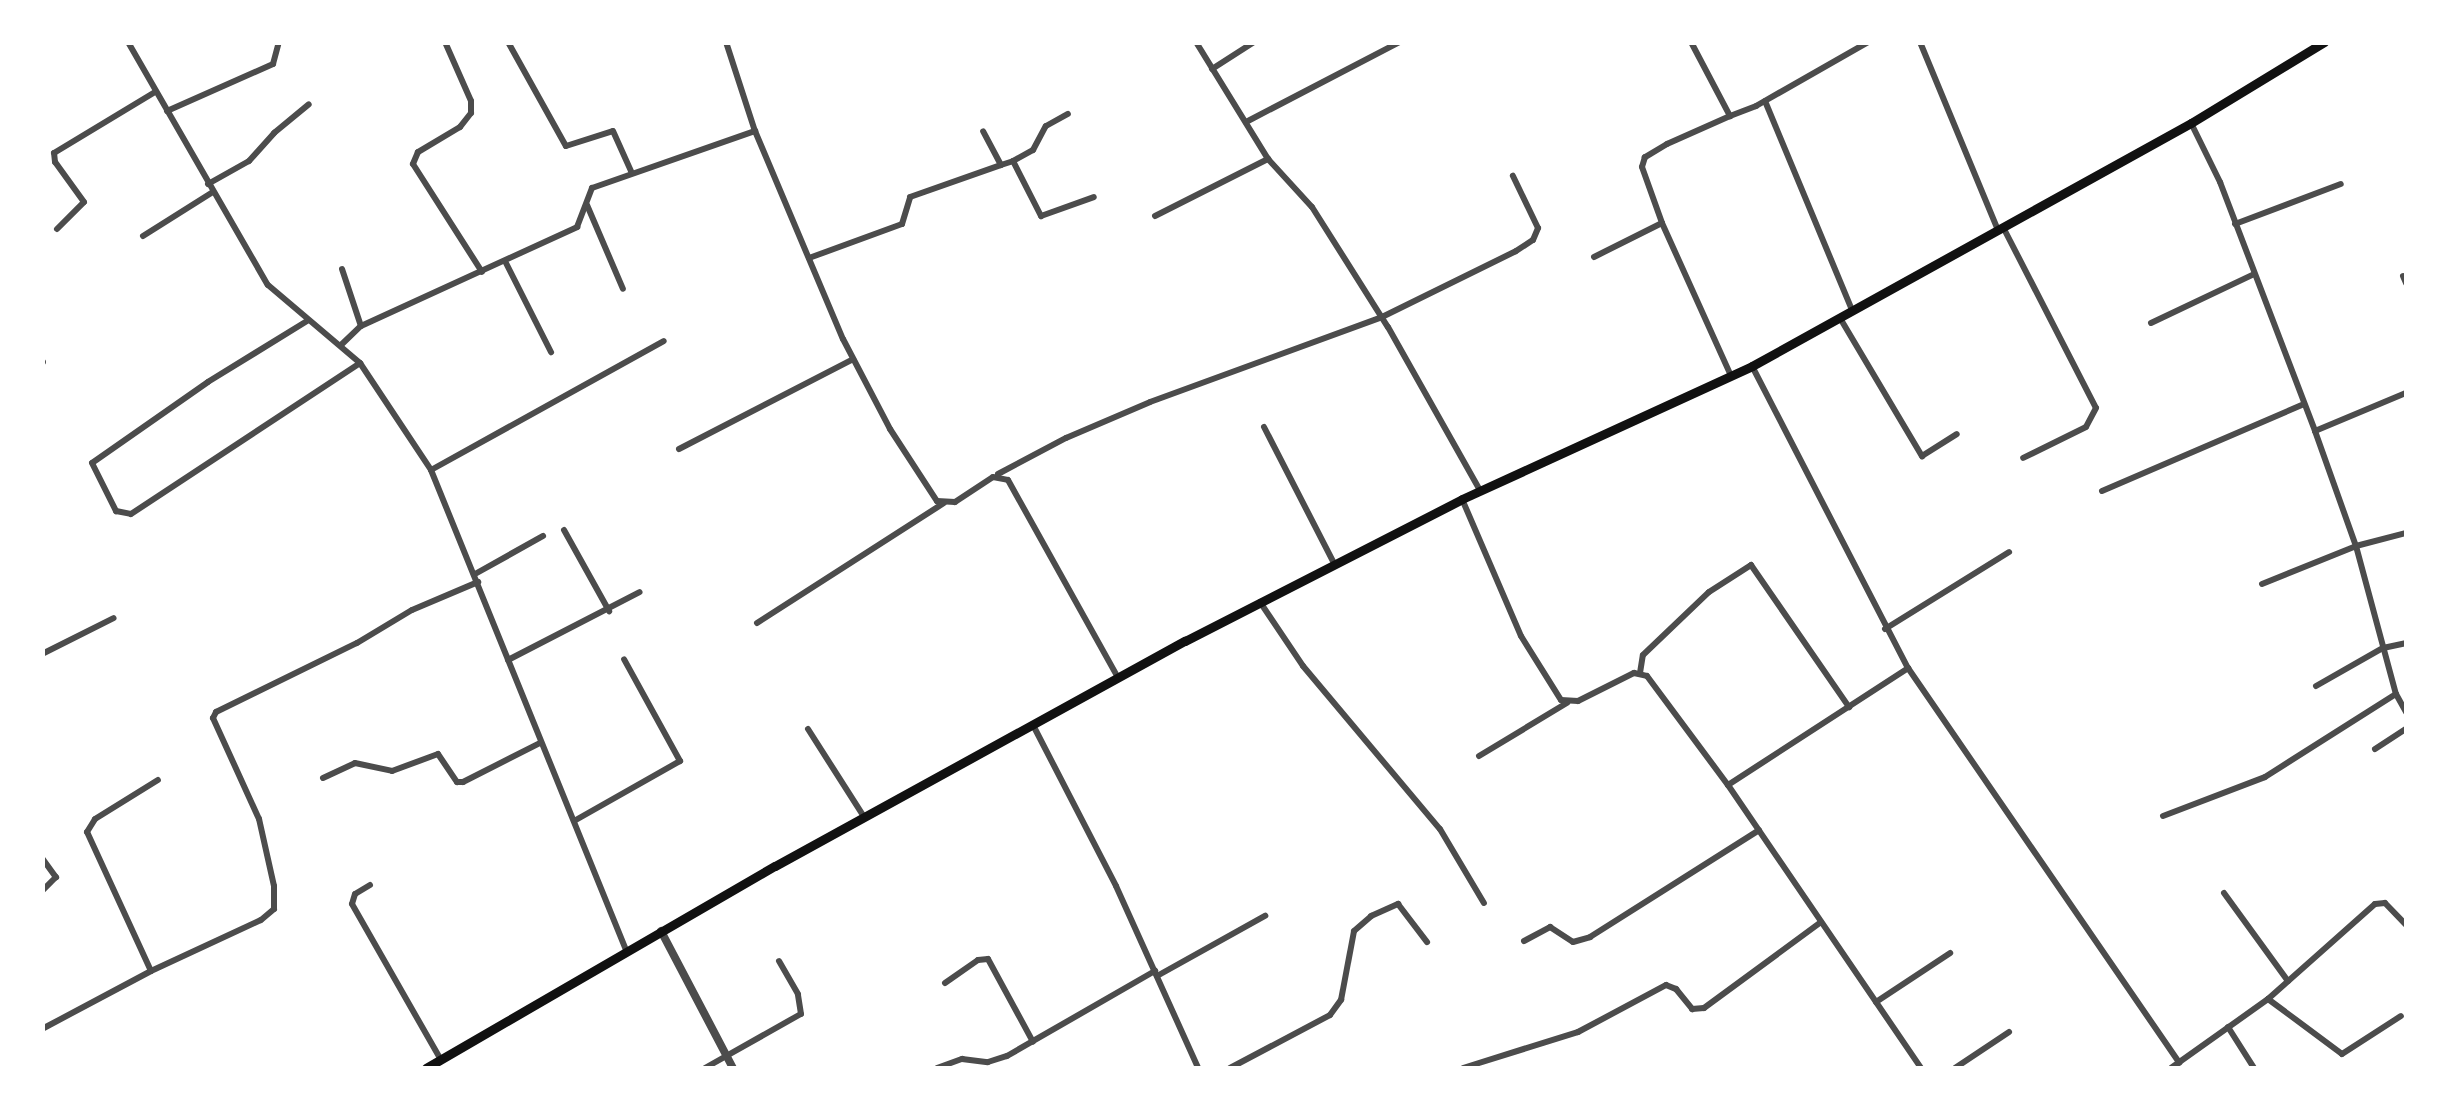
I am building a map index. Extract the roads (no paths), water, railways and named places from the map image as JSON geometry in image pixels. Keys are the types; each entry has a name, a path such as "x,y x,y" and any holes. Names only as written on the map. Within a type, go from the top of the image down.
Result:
{"main road":[{"path":"426,1068 626,950 1260,601 1462,498 1752,366 2191,123 2324,42"}],"street":[{"path":"128,42 268,285 360,363 431,470 626,950"},
{"path":"167,111 273,64 279,42"},
{"path":"444,42 471,101 471,113 460,126 418,152 413,164 482,272"},
{"path":"508,42 566,146 613,131 630,172"},
{"path":"726,42 755,131 853,358 890,429 934,498 945,502 954,502 1066,438 1150,402 1382,317 1533,240 1538,228 1513,176"},
{"path":"1196,42 1268,160 1312,208 1382,317 1480,490"},
{"path":"1212,69 1254,42"},
{"path":"1246,122 1400,42"},
{"path":"1690,42 1730,116"},
{"path":"1731,376 1662,223 1642,161 1682,136 1765,101 1868,42"},
{"path":"1920,42 2001,228 2096,408 2086,427 2023,458"},
{"path":"57,229 84,202 55,162 54,153 155,92"},
{"path":"1765,101 1852,311"},
{"path":"208,184 250,161 274,133 309,104"},
{"path":"809,258 902,224 910,197 1034,150 1046,126 1068,114"},
{"path":"2191,123 2235,224 2356,546 2396,694 2406,712"},
{"path":"341,345 362,326 506,263 577,227 592,188 755,131"},
{"path":"983,131 1001,165"},
{"path":"1155,216 1268,160"},
{"path":"1013,161 1041,216 1094,197"},
{"path":"2235,224 2340,184"},
{"path":"144,236 214,192"},
{"path":"586,204 623,288"},
{"path":"1594,257 1662,223"},
{"path":"506,263 551,352"},
{"path":"342,269 362,326"},
{"path":"2150,323 2254,274"},
{"path":"1840,318 1922,456 1957,434"},
{"path":"307,320 95,460 92,467 116,511 132,514 360,363"},
{"path":"431,470 664,341"},
{"path":"678,450 853,358"},
{"path":"1752,366 1908,668 2175,1066 2268,998 2375,904 2385,903 2406,924"},
{"path":"2314,431 2406,394"},
{"path":"2102,491 2304,404"},
{"path":"1264,427 1334,563"},
{"path":"993,477 1008,480 1118,679"},
{"path":"1462,498 1521,636 1561,700 1568,702"},
{"path":"757,623 945,502"},
{"path":"564,530 609,610"},
{"path":"2262,584 2356,546 2406,533"},
{"path":"42,1028 151,970 262,920 274,909 274,886 259,820 214,714 477,578 543,536"},
{"path":"1885,629 2009,552"},
{"path":"1640,673 1643,654 1709,592 1751,565 1848,707"},
{"path":"508,660 640,592"},
{"path":"1260,601 1303,666 1440,830 1484,903"},
{"path":"42,654 114,618"},
{"path":"2316,686 2383,648 2406,643"},
{"path":"574,821 680,761 624,659"},
{"path":"1728,785 1908,668"},
{"path":"1480,756 1568,702 1640,673"},
{"path":"1640,673 1657,687 1728,785 1921,1068"},
{"path":"2163,816 2265,778 2396,694"},
{"path":"1033,725 1198,1068"},
{"path":"808,729 864,817"},
{"path":"2375,749 2406,730"},
{"path":"323,778 355,763 392,771 438,754 457,782 463,782 540,744"},
{"path":"151,970 87,832 94,819 158,780"},
{"path":"1524,941 1550,926 1572,942 1590,937 1759,830"},
{"path":"42,858 56,877 42,891"},
{"path":"370,885 355,894 352,904 441,1060"},
{"path":"2224,893 2288,980"},
{"path":"1230,1068 1330,1015 1341,1000 1354,931 1371,916 1398,904 1427,942"},
{"path":"937,1068 962,1060 988,1062 1033,1042 1265,916"},
{"path":"1463,1068 1490,1065 1578,1032 1666,985 1676,989 1692,1009 1704,1008 1822,922"},
{"path":"661,932 733,1068"},
{"path":"1876,1002 1950,952"},
{"path":"945,983 978,960 988,959 1033,1042"},
{"path":"704,1068 801,1014 798,994 779,961"},
{"path":"2268,998 2342,1054 2401,1016"},
{"path":"2228,1027 2254,1068"},
{"path":"1955,1068 2009,1032"},
{"path":"962,1060 966,1068"}]}
